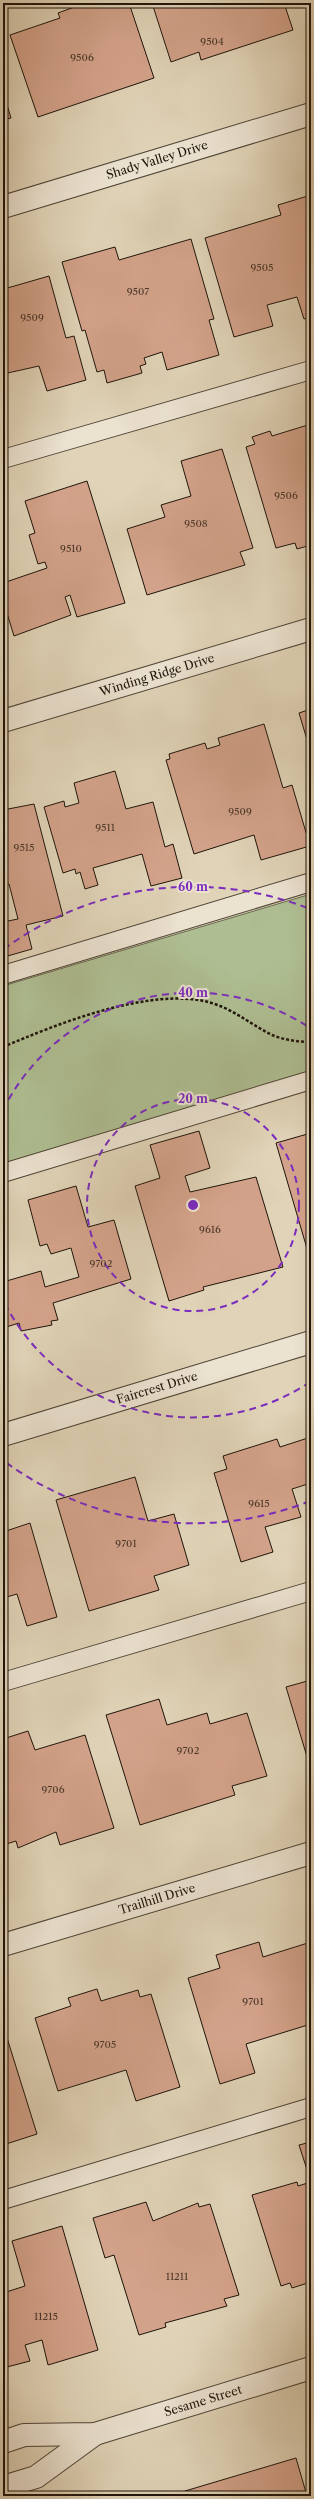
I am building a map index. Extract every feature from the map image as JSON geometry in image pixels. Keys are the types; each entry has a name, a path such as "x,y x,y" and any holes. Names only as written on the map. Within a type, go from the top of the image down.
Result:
{"street":[{"name":"Shady Valley Drive","path":"3,207 311,114"},
{"name":"Winding Ridge Drive","path":"3,721 311,629"},
{"name":"Faircrest Drive","path":"3,1435 311,1342"},
{"name":"Trailhill Drive","path":"3,1945 311,1853"},
{"name":"Sesame Street","path":"3,2442 24,2436 95,2434 311,2368"},
{"name":"Sesame Street","path":"3,2487 36,2477 95,2434"}],"lane":[{"path":"3,459 311,370"},
{"path":"3,974 311,882"},
{"path":"3,1173 311,1080"},
{"path":"3,1682 311,1591"},
{"path":"3,2200 311,2107"}],"path":[{"path":"3,1047 30,1036 117,1008 163,998 207,1002 231,1010 273,1035 311,1042"}],"green space":[{"path":"311,894 311,1086 3,1179 3,986"}],"building":[{"path":"76,3 129,3 154,78 38,117 10,35 60,18 58,13 77,6"},
{"path":"152,3 284,3 293,30 201,60 199,52 171,62"},
{"path":"306,3 311,3 311,21"},
{"path":"3,92 11,118 3,120"},
{"path":"311,195 311,317 304,319 297,297 267,305 273,326 234,337 205,238 281,215 278,205"},
{"path":"191,239 214,319 209,320 219,355 167,370 162,352 144,358 146,364 140,366 142,373 107,383 104,370 97,372 85,330 82,331 62,262 115,247 119,260"},
{"path":"49,276 66,338 74,336 86,380 47,391 39,366 3,374 3,299 6,298 4,289"},
{"path":"311,424 311,545 297,549 295,543 276,548 246,447 255,444 252,437 270,431 272,436"},
{"path":"222,449 253,548 240,552 245,565 147,595 127,529 165,517 161,505 191,496 181,461"},
{"path":"87,481 125,603 77,617 70,595 65,597 71,615 14,636 3,600 3,583 47,568 45,562 38,564 29,535 35,533 25,501"},
{"path":"311,709 311,753 299,713"},
{"path":"264,724 283,788 292,785 310,846 261,860 254,835 194,854 166,760 170,759 169,754 205,743 207,749 220,745 218,738"},
{"path":"115,771 126,809 153,802 165,847 173,844 182,878 151,886 142,854 93,868 98,885 85,889 80,872 76,874 75,869 63,873 44,807 64,801 65,807 79,803 74,783"},
{"path":"34,804 63,916 26,925 32,949 4,957 3,922 18,919 9,884 3,886 3,810"},
{"path":"199,1131 210,1168 185,1176 190,1192 256,1177 283,1267 203,1287 204,1290 169,1301 135,1186 160,1178 150,1145"},
{"path":"311,1133 311,1251 308,1252 276,1143"},
{"path":"76,1186 88,1227 114,1220 131,1279 53,1303 58,1320 51,1321 52,1325 21,1331 19,1323 3,1328 3,1282 41,1271 45,1287 79,1277 71,1248 51,1254 47,1244 40,1246 28,1200"},
{"path":"311,1437 311,1483 292,1489 301,1517 265,1527 273,1552 241,1562 214,1473 227,1469 223,1456 277,1439 280,1447"},
{"path":"135,1477 148,1521 174,1514 189,1565 154,1576 159,1590 89,1611 56,1500"},
{"path":"30,1523 57,1617 27,1626 17,1594 3,1598 3,1532"},
{"path":"311,1680 311,1770 286,1687"},
{"path":"159,1699 167,1725 207,1713 210,1724 247,1713 267,1776 232,1786 235,1795 140,1825 106,1715"},
{"path":"28,1731 35,1750 85,1735 114,1828 60,1845 56,1832 18,1848 16,1841 3,1845 3,1739"},
{"path":"259,1942 263,1957 311,1942 311,2024 246,2044 255,2073 220,2084 188,1978 220,1968 216,1955"},
{"path":"97,1989 101,2001 138,1990 140,1997 151,1994 180,2087 136,2101 126,2070 58,2091 35,2018 71,2006 68,1998"},
{"path":"3,2025 37,2134 3,2145"},
{"path":"311,2142 311,2182 299,2145"},
{"path":"297,2182 298,2186 311,2182 311,2282 292,2288 290,2283 281,2286 252,2195"},
{"path":"146,2202 153,2221 198,2203 199,2207 210,2204 239,2295 224,2299 227,2306 165,2323 166,2327 139,2335 114,2255 105,2258 93,2218"},
{"path":"62,2226 98,2350 48,2365 42,2340 25,2345 30,2361 3,2368 3,2293 25,2286 12,2241"},
{"path":"296,2458 307,2496 187,2496 185,2491"}]}
